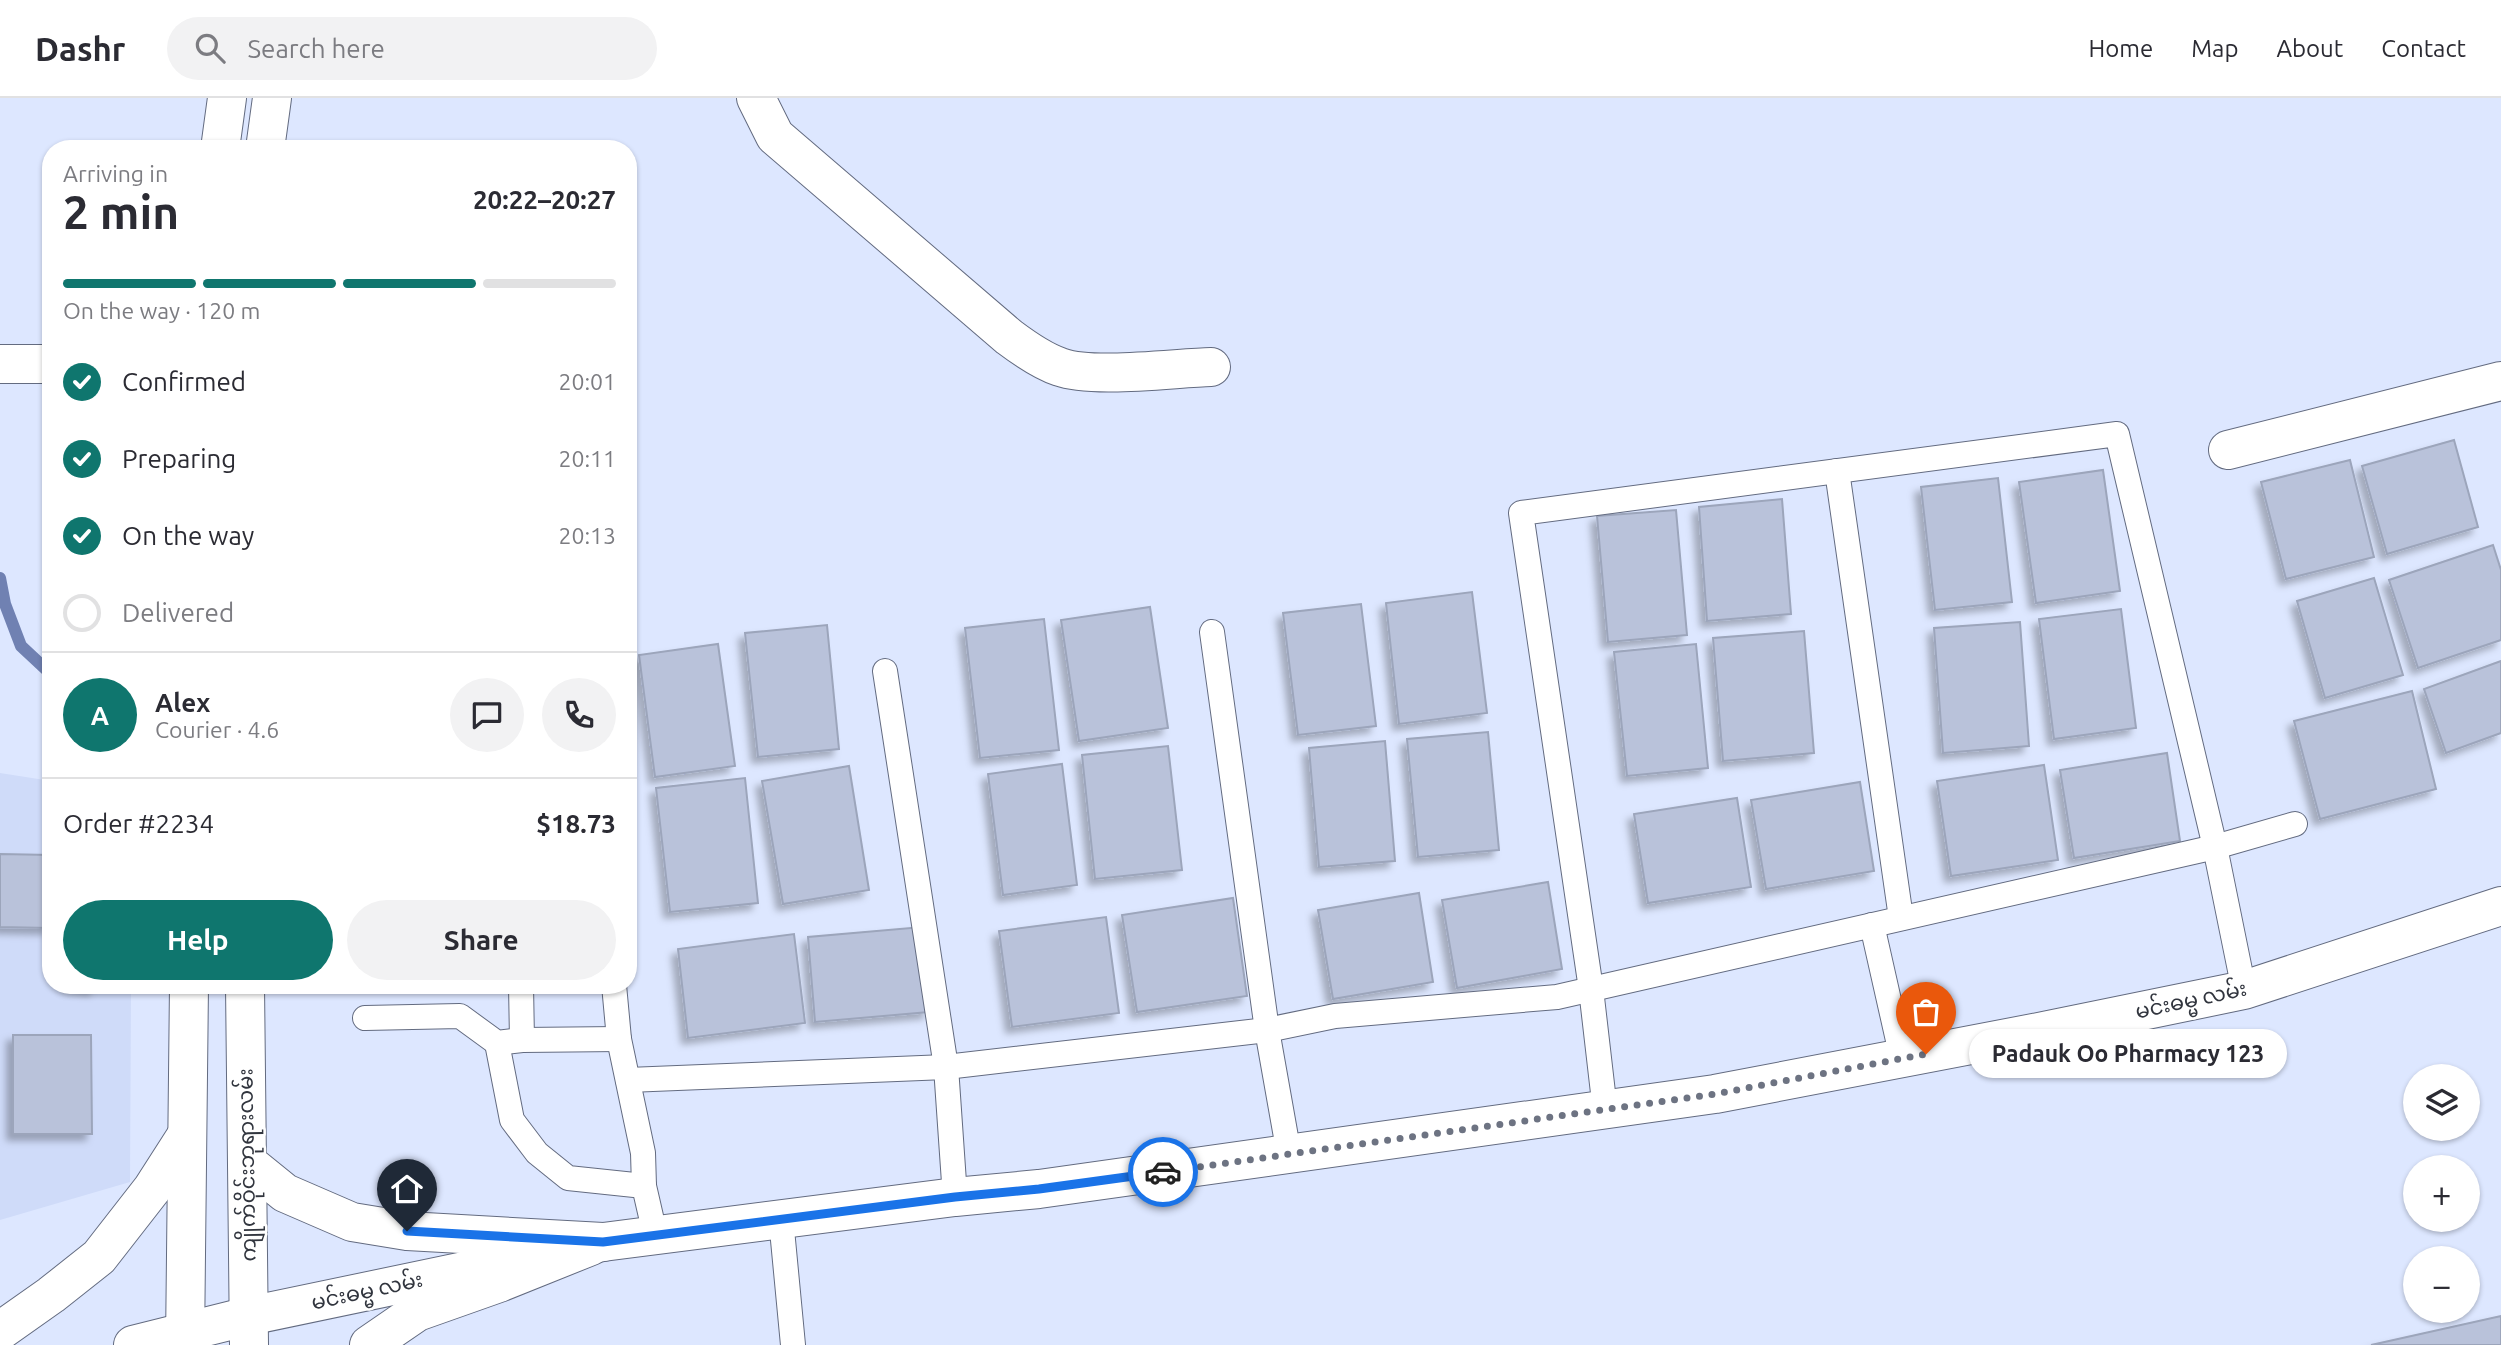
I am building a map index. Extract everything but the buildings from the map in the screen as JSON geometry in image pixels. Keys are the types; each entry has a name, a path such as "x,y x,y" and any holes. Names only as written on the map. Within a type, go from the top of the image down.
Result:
{"main road":[{"path":"221,140 227,98"},
{"path":"266,140 272,98"},
{"path":"756,98 775,136 1009,337 1033,354 1062,368 1090,373 1211,367"},
{"path":"0,364 42,365"},
{"path":"2228,450 2501,381"},
{"name":"မင်းဓမ္မ လမ်း","path":"133,1345 249,1331 603,1242 955,1197 1039,1189 1715,1094 2244,990 2501,906"},
{"path":"185,1338 189,994"},
{"name":"ကျိုက်ဝိုင်းဘုရားလမ်း","path":"245,994 249,1331"},
{"path":"0,1331 99,1257 152,1189 186,1136"},
{"path":"247,1163 285,1193 352,1222 407,1231 603,1242"},
{"path":"369,1345 417,1312 603,1242"}],"lane":[{"path":"1605,1110 1591,989 1521,513 2117,434 2216,847 2244,990"},
{"path":"1837,471 1901,918"},
{"path":"1212,632 1268,1030 1289,1154"},
{"path":"885,671 946,1067 955,1197"},
{"path":"628,1080 946,1067 1268,1030 1291,1023 1335,1016 1558,997 2216,847 2295,824"},
{"path":"1872,925 1902,1058"},
{"path":"520,994 522,1040"},
{"path":"615,994 619,1039 643,1153 644,1186 655,1234"},
{"path":"365,1018 460,1016 497,1043 512,1120 537,1153 568,1178 644,1186"},
{"path":"497,1043 522,1040 619,1039"},
{"path":"781,1219 793,1345"}],"shaded area":[{"path":"0,773 42,780 42,994 131,994 130,1182 0,1220"}],"waterway":[{"path":"0,578 5,604 21,646 42,666"}],"way so far":[{"path":"1163,1172 1715,1094 1926,1054"}],"place":[{"name":"Padauk Oo Pharmacy 123","path":"1926,1054"}],"route":[{"path":"407,1231 603,1242 1163,1172"}]}
